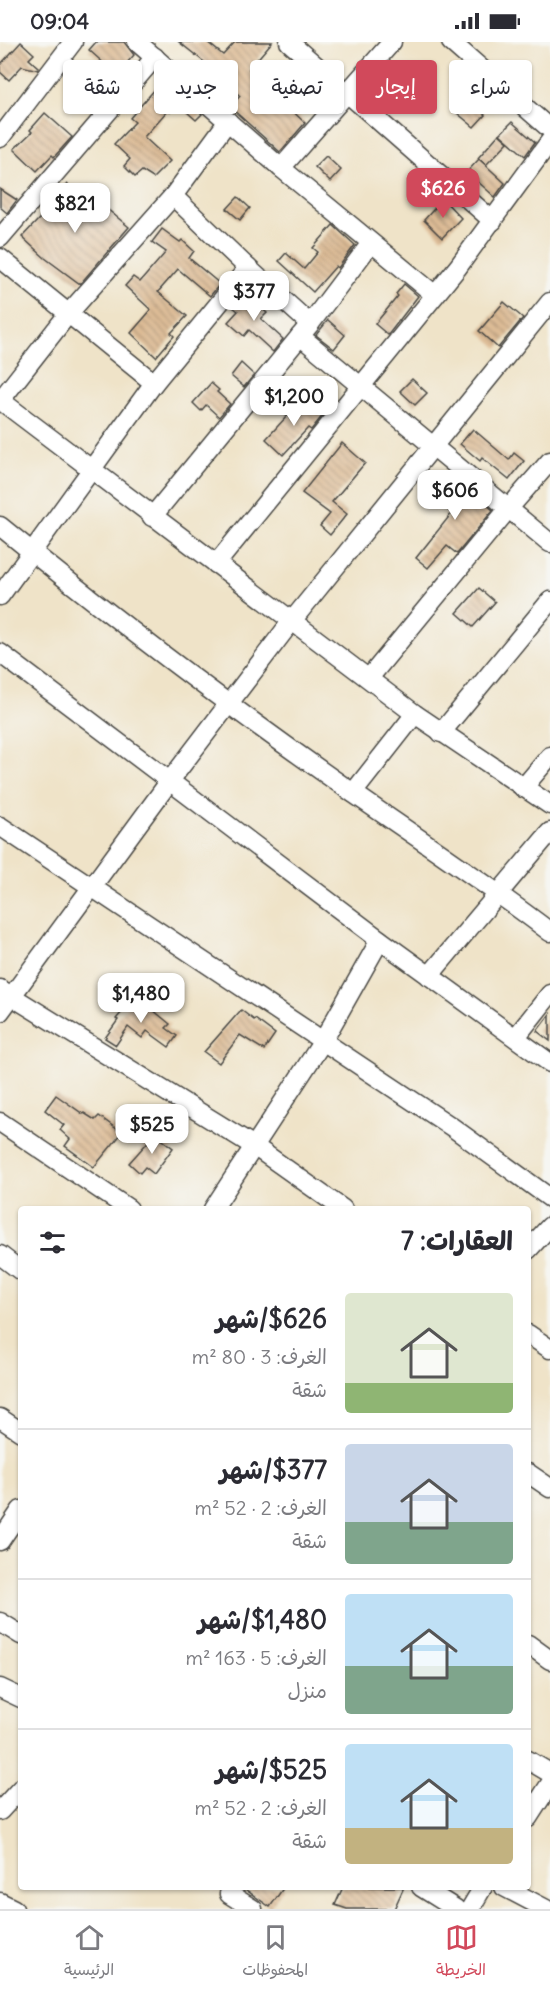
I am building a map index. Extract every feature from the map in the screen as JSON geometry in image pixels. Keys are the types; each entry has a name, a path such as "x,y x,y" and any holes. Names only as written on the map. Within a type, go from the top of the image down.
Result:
{"street":[{"path":"0,138 73,42"},
{"path":"137,42 281,168 435,295"},
{"path":"290,42 493,221"},
{"path":"281,168 392,42"},
{"path":"451,42 550,129"},
{"path":"0,238 155,57"},
{"path":"228,121 173,195 68,314 0,401 415,714 550,805"},
{"path":"216,564 435,295 493,221 550,141"},
{"path":"173,195 248,268 361,387 550,543"},
{"path":"152,517 305,330 371,243"},
{"path":"0,258 154,383"},
{"path":"0,596 154,383 248,268"},
{"path":"0,1012 6,993 92,888 169,782 291,622 550,302"},
{"path":"369,678 550,461"},
{"path":"0,526 228,704 498,892 550,932"},
{"path":"441,733 550,601"},
{"path":"0,653 380,940 550,1063"},
{"path":"353,793 415,714"},
{"path":"523,788 550,756"},
{"path":"0,826 452,1127 550,1198"},
{"path":"429,976 550,832"},
{"path":"215,1206 323,1041 380,940"},
{"path":"6,993 254,1146 339,1206"},
{"path":"516,1037 550,994"},
{"path":"0,1122 125,1206"},
{"path":"531,1247 550,1226"},
{"path":"0,1255 18,1269"},
{"path":"531,1337 550,1349"},
{"path":"0,1418 18,1430"},
{"path":"531,1475 550,1488"},
{"path":"0,1542 18,1515"},
{"path":"0,1622 18,1633"},
{"path":"531,1646 550,1660"},
{"path":"0,1688 18,1697"},
{"path":"531,1762 550,1773"},
{"path":"531,1813 550,1784"},
{"path":"426,1890 456,1909"},
{"path":"470,1909 481,1890"},
{"path":"510,1890 546,1909"},
{"path":"228,1897 253,1909"},
{"path":"0,1902 14,1909"}],"building":[{"path":"21,42 34,54 29,59 39,68 38,70 22,66 9,80 0,72 0,65"},
{"path":"96,42 124,42 134,55 130,60 100,60 89,50"},
{"path":"179,42 207,42 223,55 235,42 272,42 257,60 250,60 250,114 296,114 305,123 280,152 238,114 240,96 238,94 238,60 202,60"},
{"path":"154,90 154,114 164,114 144,137 170,161 153,178 142,171 135,177 124,166 130,159 114,144 135,122 130,118 133,114 142,114 142,104"},
{"path":"45,113 72,137 54,157 52,155 37,171 14,149 32,132 30,130"},
{"path":"189,114 202,114 196,120"},
{"path":"458,114 484,114 474,127"},
{"path":"512,122 535,142 525,156 500,134"},
{"path":"499,134 508,142 486,165 478,158"},
{"path":"326,156 341,170 330,182 315,167"},
{"path":"479,159 505,183 495,197 467,172"},
{"path":"67,184 102,214 107,209 129,227 80,284 45,258 22,237 56,201 54,199"},
{"path":"0,189 17,200 7,213 0,207"},
{"path":"238,197 250,208 240,220 227,209"},
{"path":"443,199 461,218 442,238 424,220"},
{"path":"333,225 355,245 338,268 336,266 313,292 279,261 286,253 304,269 318,252 313,248"},
{"path":"162,229 180,242 182,240 194,251 189,258 220,284 210,296 178,269 158,292 187,316 171,333 174,336 156,357 131,333 151,310 125,286 133,277 140,282 166,252 152,242"},
{"path":"404,284 418,296 388,335 375,324 398,296 396,294"},
{"path":"245,293 267,313 261,319 283,339 273,352 249,330 244,336 228,322 238,311 233,307"},
{"path":"504,302 523,318 498,348 479,331"},
{"path":"328,320 345,335 334,349 316,335"},
{"path":"241,363 254,375 244,387 231,376"},
{"path":"412,379 427,393 415,405 400,391"},
{"path":"211,383 230,404 219,417 206,405 201,411 193,403"},
{"path":"306,400 323,415 311,430 308,428 283,455 266,439 288,415 291,418"},
{"path":"473,429 509,460 514,453 524,461 509,480 482,458 480,461 460,444"},
{"path":"342,443 365,463 332,502 347,514 330,535 320,526 330,514 302,493"},
{"path":"451,478 493,510 457,554 447,546 428,568 416,558 452,513 432,498"},
{"path":"479,588 495,602 473,627 457,613"},
{"path":"136,996 170,1024 166,1028 177,1036 169,1047 147,1031 142,1038 128,1027 116,1045 105,1038 118,1020 116,1019"},
{"path":"241,1010 275,1034 264,1050 240,1035 219,1063 204,1052"},
{"path":"550,1014 550,1041 537,1031"},
{"path":"56,1095 95,1120 99,1116 122,1133 94,1167 65,1146 70,1139 60,1130 64,1125 45,1110"},
{"path":"155,1134 173,1148 154,1174 145,1167 140,1173 129,1163"},
{"path":"246,1890 282,1890 270,1907"},
{"path":"342,1890 403,1890 394,1909 347,1909 335,1905"}]}
